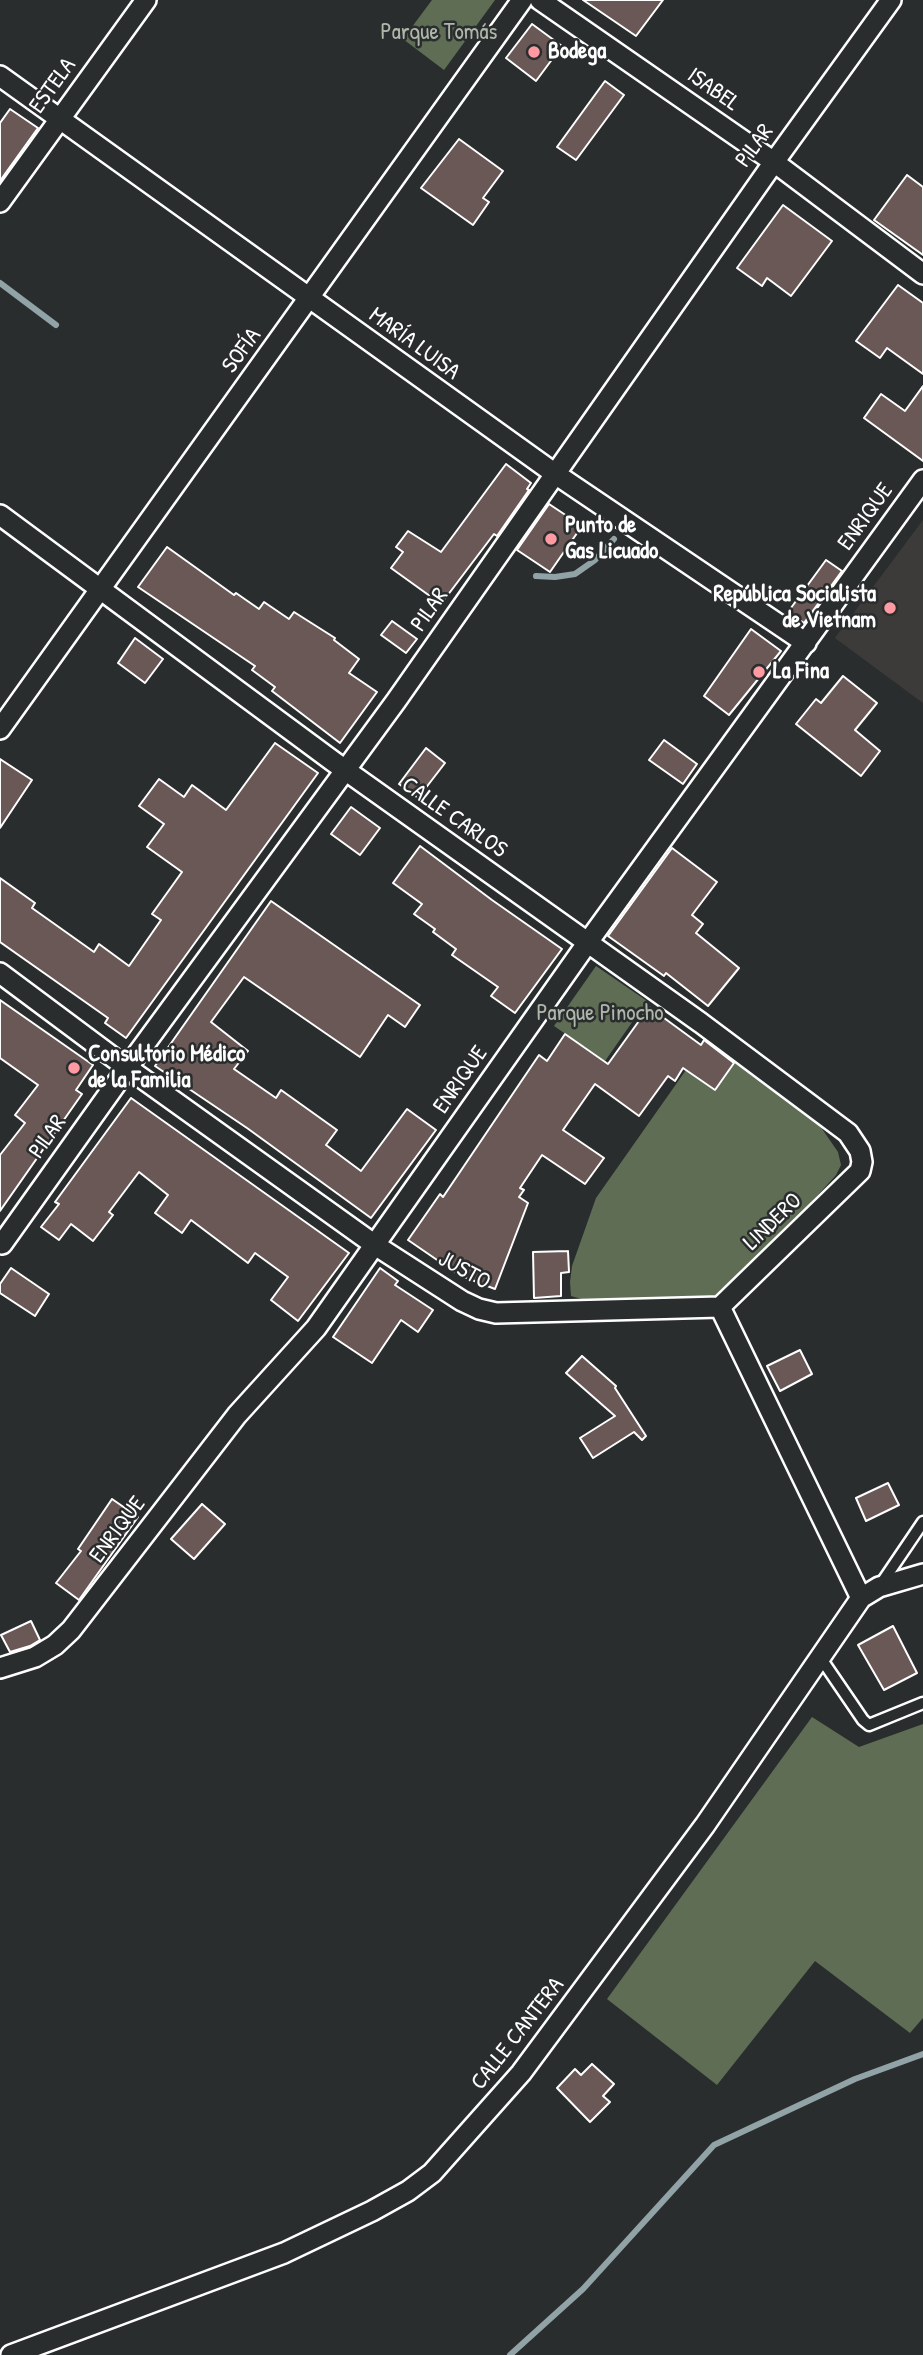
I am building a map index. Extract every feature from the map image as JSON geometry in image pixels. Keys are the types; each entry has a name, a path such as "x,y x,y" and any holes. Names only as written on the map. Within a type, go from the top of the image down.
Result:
{"street":[{"name":"ESTELA","path":"0,202 146,0"},
{"name":"SOFÍA","path":"0,729 522,0"},
{"name":"ISABEL","path":"540,0 774,162 923,274"},
{"name":"PILAR","path":"2,1244 345,770 891,0"},
{"name":"MARÍA LUISA","path":"0,76 554,473 806,643"},
{"name":"ENRIQUE","path":"0,1668 35,1657 55,1645 71,1630 237,1415 316,1328 588,942 923,480"},
{"name":"CALLE CARLOS","path":"0,515 345,770 588,942 848,1133 860,1151 860,1171"},
{"name":"JUSTO","path":"0,973 127,1068 375,1245 479,1309 496,1313 720,1307"},
{"name":"LINDERO","path":"720,1307 860,1171"},
{"path":"720,1307 861,1598"},
{"name":"CALLE CANTERA","path":"11,2355 284,2253 372,2211 408,2191 432,2173 522,2073 705,1825 861,1598 879,1587 923,1574"}],"lane":[{"path":"879,1587 923,1522"},
{"path":"820,1657 869,1725 923,1703"}],"shaded area":[{"name":"República Socialista de Vietnam","path":"923,520 923,703 835,638"}],"green space":[{"name":"Parque Tomás","path":"432,0 495,0 444,70 403,39"},
{"name":"Parque Pinocho","path":"596,966 647,1001 605,1061 554,1026"},
{"path":"737,1060 820,1126 838,1152 841,1165 836,1175 717,1298 582,1299 571,1296 572,1266 596,1198 686,1070 715,1091"},
{"path":"812,1717 859,1747 923,1724 923,2018 910,2033 815,1961 717,2085 607,1999"}],"building":[{"path":"583,0 663,0 636,36"},
{"name":"Bodega","path":"532,24 562,46 536,81 506,58"},
{"path":"605,81 624,95 576,160 557,147"},
{"path":"10,109 38,128 0,181 0,123"},
{"path":"459,139 503,171 483,198 489,202 473,225 421,188"},
{"path":"907,175 923,187 923,255 874,220"},
{"path":"783,205 832,241 791,296 767,278 762,286 737,268"},
{"path":"898,285 923,303 923,374 887,348 880,358 856,341"},
{"path":"923,386 923,461 864,418 881,394 905,411"},
{"path":"506,464 531,483 527,489 529,490 497,536 494,534 441,604 391,568 403,552 396,547 408,531 441,552"},
{"name":"Punto de Gas Licuado","path":"549,504 582,526 550,572 517,550"},
{"path":"167,547 234,595 236,593 259,609 264,602 289,619 294,612 335,638 334,640 359,659 349,673 377,692 340,743 272,691 275,687 252,670 255,666 138,587"},
{"path":"826,560 842,571 804,623 788,612"},
{"path":"392,621 417,639 406,653 381,635"},
{"path":"751,629 781,651 729,715 704,696"},
{"path":"135,638 163,659 145,683 118,663"},
{"path":"843,676 877,703 855,730 880,751 861,776 796,724 816,699 821,703"},
{"path":"664,740 697,764 683,784 649,760"},
{"path":"275,743 318,773 126,1038 105,1023 108,1018 0,942 0,878 35,903 32,908 94,952 99,944 129,966 161,920 152,914 182,872 147,847 164,824 139,806 159,779 184,797 192,785 226,810"},
{"path":"426,748 445,763 418,798 399,784"},
{"path":"0,759 32,780 0,828"},
{"path":"351,807 380,828 360,855 331,834"},
{"path":"420,846 562,949 515,1013 491,996 498,987 452,955 456,949 414,914 422,904 393,883"},
{"path":"672,848 717,882 692,915 703,924 696,933 739,968 708,1006 666,973 664,976 608,936"},
{"path":"271,901 420,1005 405,1027 388,1015 360,1057 244,977 211,1022 248,1051 234,1069 276,1098 281,1090 337,1130 326,1145 361,1171 407,1109 436,1130 371,1218 247,1128 155,1066"},
{"path":"0,1000 93,1065 76,1090 82,1094 0,1211 0,1155 25,1123 15,1115 38,1085 0,1058"},
{"path":"649,1007 701,1045 704,1040 734,1063 715,1090 683,1068 675,1081 668,1076 639,1116 595,1084 563,1130 604,1158 585,1184 542,1155 520,1188 524,1190 519,1197 528,1203 495,1289 459,1275 408,1240 440,1194 443,1197 539,1055 547,1061 565,1034 608,1064"},
{"path":"131,1098 349,1253 298,1321 271,1300 288,1277 255,1253 248,1263 191,1220 182,1233 155,1213 168,1195 139,1172 109,1212 113,1215 93,1241 71,1224 59,1240 41,1227 59,1204 55,1202"},
{"path":"568,1251 569,1272 561,1273 561,1296 534,1298 533,1252"},
{"path":"11,1268 49,1294 35,1316 0,1293 0,1284"},
{"path":"380,1268 398,1281 395,1285 433,1310 418,1332 401,1320 372,1363 333,1337"},
{"path":"800,1350 812,1374 780,1391 767,1366"},
{"path":"582,1356 616,1386 646,1436 642,1440 634,1432 593,1458 580,1438 615,1416 566,1373"},
{"path":"888,1483 899,1505 866,1521 856,1498"},
{"path":"112,1499 138,1517 79,1600 56,1583 81,1551 78,1549"},
{"path":"202,1504 225,1524 194,1559 171,1539"},
{"path":"31,1621 40,1640 10,1652 1,1635"},
{"path":"893,1626 917,1673 884,1690 858,1645"},
{"path":"592,2064 614,2084 603,2096 610,2102 590,2122 557,2088 575,2069 581,2075"}],"waterway":[{"path":"0,283 56,325"},
{"path":"536,576 575,574 595,560 614,539"},
{"path":"510,2355 583,2289 714,2145 855,2079 923,2054"}],"place":[{"name":"Bodega","path":"534,52"},
{"name":"Punto de Gas Licuado","path":"551,539"},
{"name":"República Socialista de Vietnam","path":"890,608"},
{"name":"La Fina","path":"759,672"},
{"name":"Consultorio Médico de la Familia","path":"74,1068"}]}
